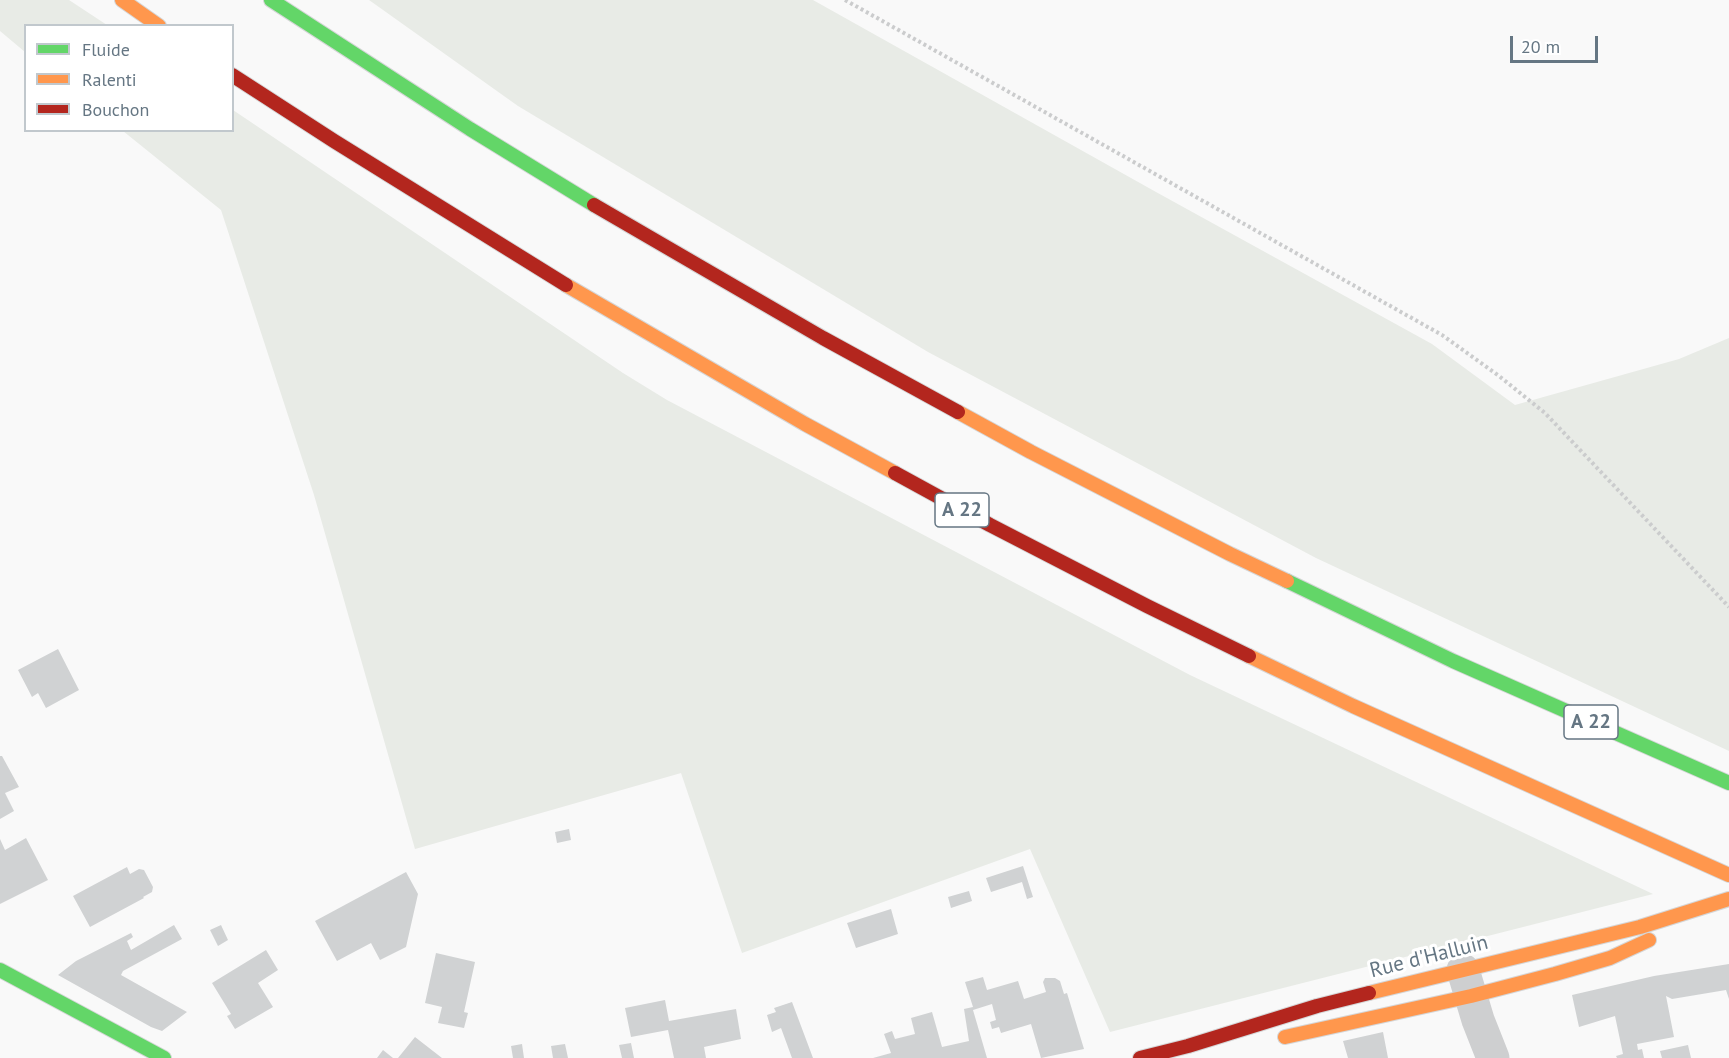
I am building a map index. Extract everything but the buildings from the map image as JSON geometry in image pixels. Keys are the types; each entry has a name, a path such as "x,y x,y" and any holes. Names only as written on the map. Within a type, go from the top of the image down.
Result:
{"main road":[{"path":"122,0 156,24"},
{"name":"A 22","path":"271,0 450,116 624,223 823,338 1031,452 1230,554 1453,662 1729,783"},
{"name":"A 22","path":"234,76 526,261 805,424 999,530 1147,606 1353,706 1729,875"},
{"name":"Rue d'Halluin","path":"1266,1041 1467,983 1729,900"},
{"name":"Rue d'Halluin","path":"1140,1058 1188,1046 1317,1006 1467,983 1555,974 1610,958 1729,900"},
{"path":"0,970 164,1058"},
{"path":"1168,1058 1222,1050"}],"street":[{"path":"1467,983 1493,1058"}],"path":[{"path":"845,0 1442,335 1545,413 1729,607"}],"shaded area":[{"path":"0,0 69,0 105,24 24,24 24,51 0,31"},
{"path":"369,0 813,0 1432,344 1515,405 1679,359 1729,338 1729,751 1316,558 928,352 518,106"},
{"path":"234,111 623,373 667,400 1190,675 1653,894 1110,1032 1030,849 742,953 681,773 415,849 314,495 221,210 124,132 234,132"}],"traffic: fast":[{"path":"271,0 470,129 594,205"},
{"path":"1287,581 1453,661 1729,783"},
{"path":"0,970 164,1058"}],"traffic: slow":[{"path":"122,0 156,24"},
{"path":"566,285 805,424 895,473"},
{"path":"958,412 1031,452 1287,581"},
{"path":"1249,656 1353,706 1729,875"},
{"path":"1369,993 1640,927 1729,899"},
{"path":"1285,1037 1471,996 1555,974 1610,958 1649,940"}],"traffic: jam":[{"path":"234,76 566,285"},
{"path":"594,205 823,338 958,412"},
{"path":"895,473 990,525 1249,656"},
{"path":"1140,1058 1369,993"}]}
